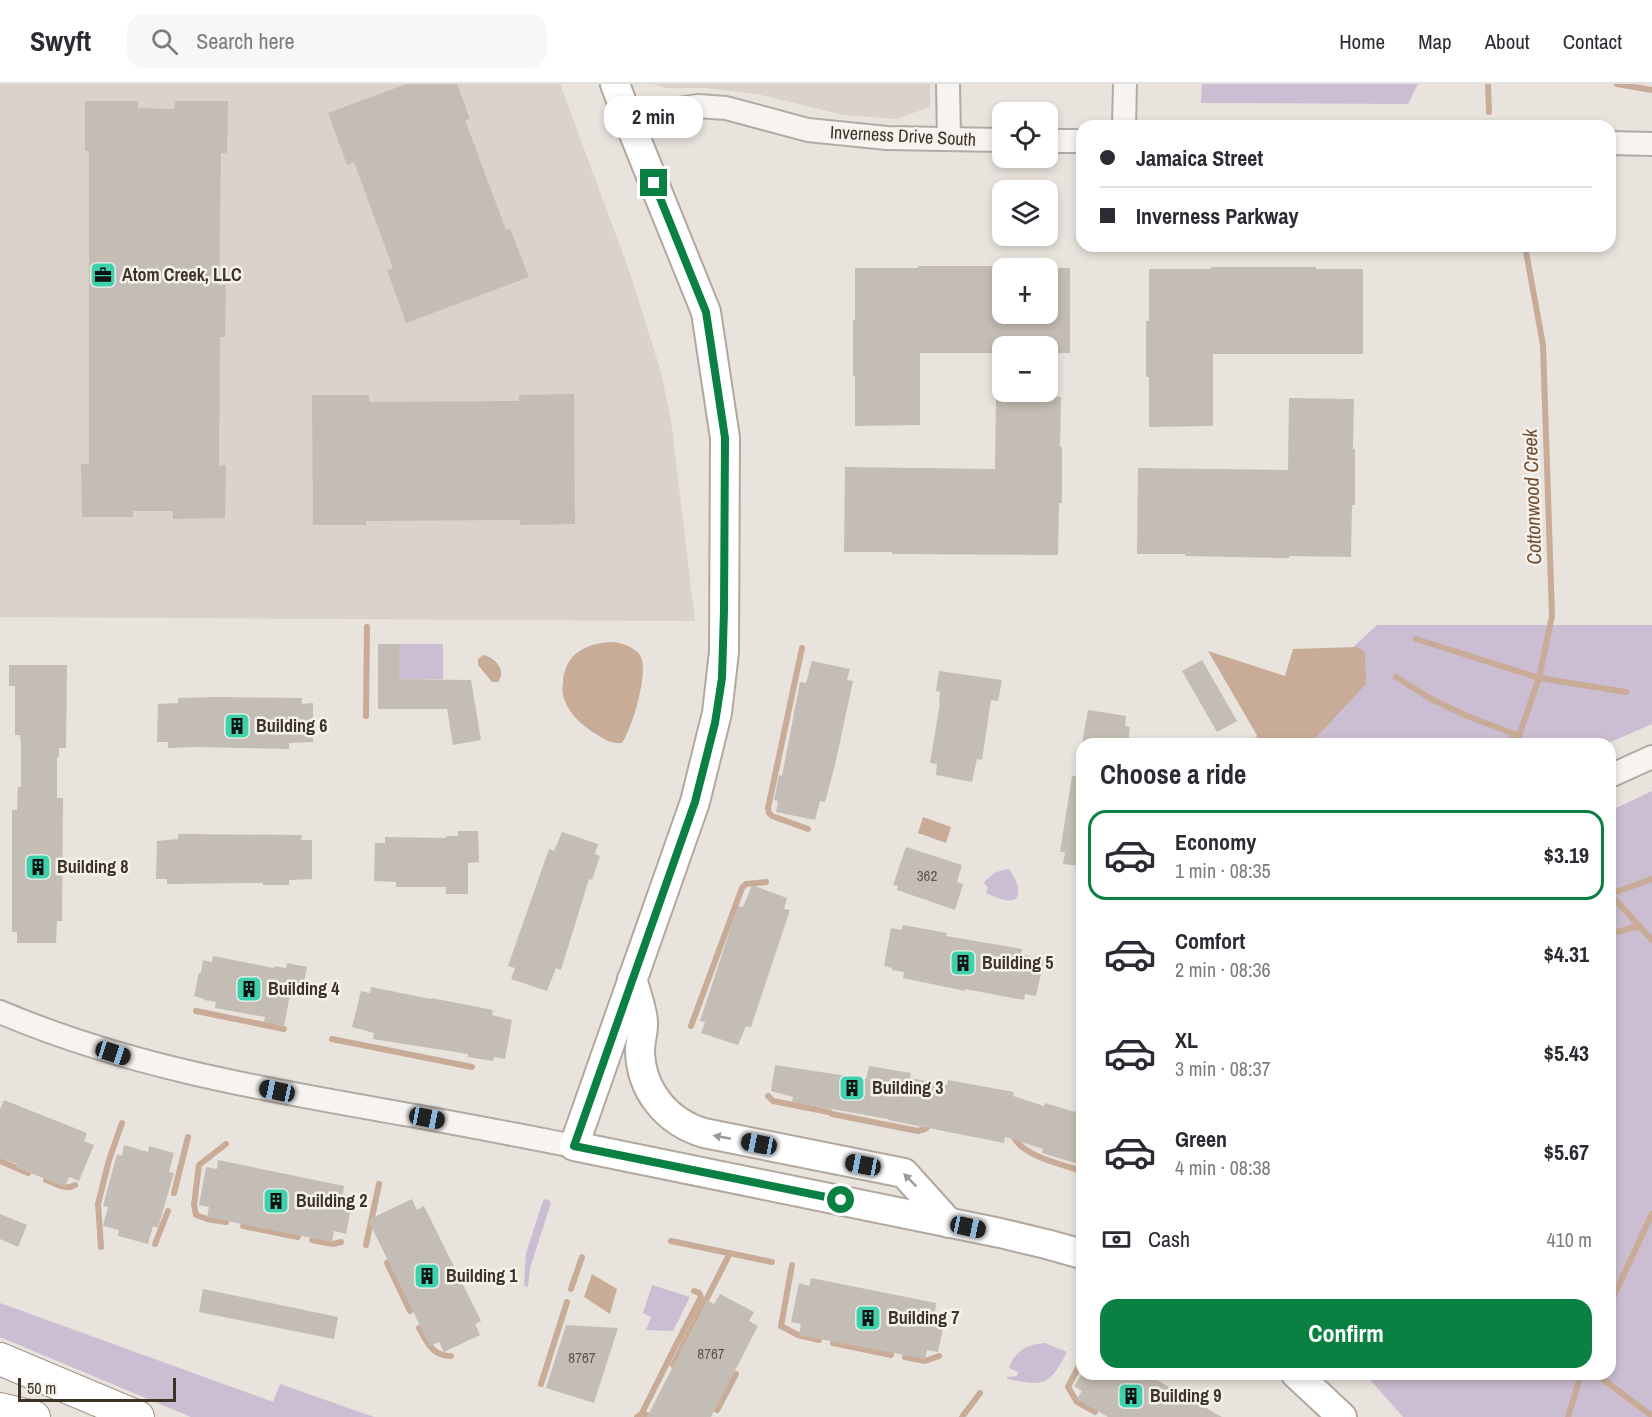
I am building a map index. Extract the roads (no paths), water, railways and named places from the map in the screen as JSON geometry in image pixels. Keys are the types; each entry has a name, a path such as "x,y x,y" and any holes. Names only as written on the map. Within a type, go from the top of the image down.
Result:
{"highway":[{"path":"0,1359 138,1417"},
{"path":"0,1409 34,1417"}],"main road":[{"path":"615,84 706,312 725,438 724,641 719,701 692,813 574,1146 949,1223 1076,1252"},
{"path":"632,979 644,1023 640,1052 645,1076 656,1099 674,1119 704,1134 904,1173 949,1223"},
{"path":"1302,1380 1342,1417"}],"street":[{"path":"948,84 949,139"},
{"path":"1124,120 1125,84"},
{"name":"Inverness Drive South","path":"628,119 698,106 726,108 808,130 887,138 992,140"},
{"path":"1058,141 1076,141"},
{"path":"1616,143 1652,144"},
{"path":"1616,773 1652,757"},
{"path":"0,1012 52,1033 125,1056 198,1074 295,1095 574,1146"}],"waterway":[{"name":"Cottonwood Creek","path":"1488,84 1489,112"},
{"path":"1617,84 1652,90"},
{"name":"Cottonwood Creek","path":"1518,738 1539,678 1552,616 1543,345 1526,252"},
{"path":"366,716 367,627"},
{"path":"1416,639 1539,678 1626,692"},
{"path":"802,648 768,808 772,816 808,829"},
{"path":"1396,677 1431,699 1517,735"},
{"path":"1513,738 1517,735"},
{"path":"1616,892 1652,879"},
{"path":"691,1026 742,888 746,884 766,882"},
{"name":"Cottonwood Creek","path":"1616,901 1652,940"},
{"path":"1616,932 1639,926"},
{"path":"196,1011 284,1029"},
{"path":"332,1039 472,1067"},
{"path":"768,1096 773,1101 829,1112"},
{"path":"832,1114 918,1131 931,1124"},
{"path":"101,1247 98,1204 109,1160 122,1123"},
{"path":"1012,1133 1023,1148 1042,1158 1076,1169"},
{"path":"174,1193 188,1137"},
{"path":"226,1144 199,1165 194,1205 196,1215 226,1222"},
{"path":"0,1161 28,1173"},
{"path":"46,1180 64,1187 75,1185"},
{"path":"366,1245 379,1184"},
{"path":"155,1244 168,1211"},
{"name":"Cottonwood Creek","path":"1616,1291 1652,1214"},
{"path":"243,1226 298,1237"},
{"path":"312,1240 333,1244 341,1242"},
{"path":"671,1241 772,1262"},
{"path":"673,1365 730,1253"},
{"path":"571,1289 582,1257"},
{"path":"387,1263 410,1311"},
{"path":"792,1265 781,1326 798,1335 819,1340"},
{"path":"674,1349 701,1297 694,1291"},
{"path":"541,1384 567,1302"},
{"path":"419,1328 435,1351 451,1356"},
{"path":"833,1343 891,1355"},
{"path":"637,1417 641,1415 673,1351"},
{"path":"905,1357 925,1361 939,1356"},
{"path":"1076,1372 1068,1387 1077,1402 1095,1412"},
{"path":"717,1410 736,1374"},
{"name":"Cottonwood Creek","path":"1568,1417 1579,1380"},
{"path":"1604,1380 1652,1416"},
{"path":"962,1417 980,1393"}],"place":[{"name":"Atom Creek, LLC","path":"103,275"},
{"name":"Building 6","path":"237,726"},
{"name":"Building 8","path":"38,867"},
{"name":"Building 5","path":"963,963"},
{"name":"Building 4","path":"249,989"},
{"name":"Building 3","path":"852,1088"},
{"name":"Building 2","path":"276,1201"},
{"name":"Building 1","path":"427,1276"},
{"name":"Building 7","path":"868,1318"},
{"name":"Building 9","path":"1131,1396"}]}
